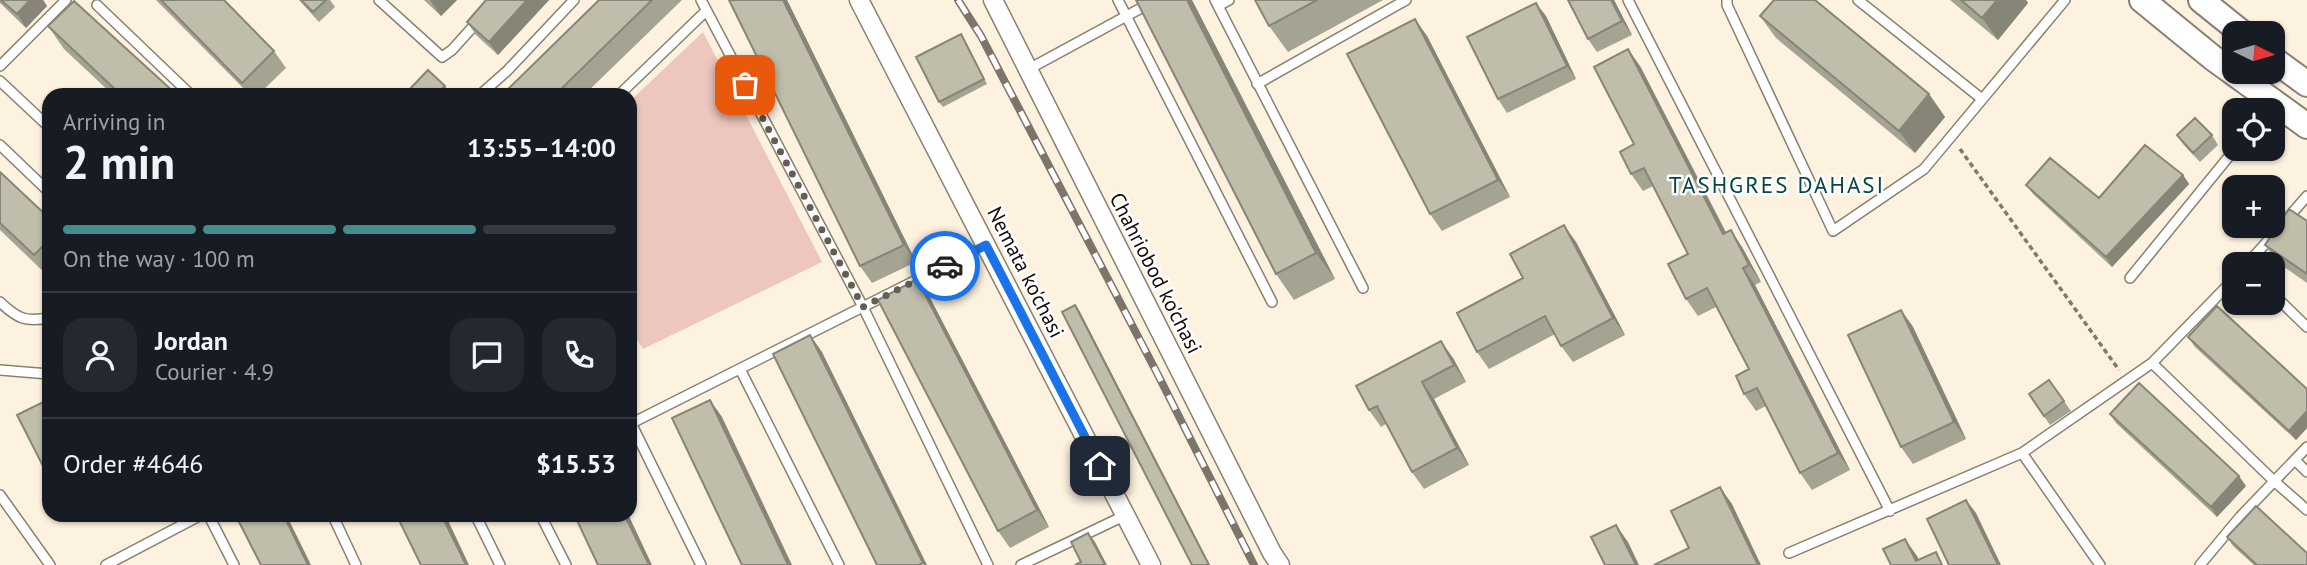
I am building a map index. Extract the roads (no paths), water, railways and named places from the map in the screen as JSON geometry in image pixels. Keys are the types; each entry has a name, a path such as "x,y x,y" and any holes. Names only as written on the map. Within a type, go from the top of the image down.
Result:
{"main road":[{"path":"2142,0 2259,98"},
{"path":"2200,0 2227,21"},
{"path":"2286,69 2307,84"},
{"path":"2285,115 2307,126"}],"street":[{"name":"Nemata ko'chasi","path":"859,0 1151,565"},
{"name":"Chahriobod ko'chasi","path":"993,0 1272,554 1280,565"}],"lane":[{"path":"0,66 66,0"},
{"path":"379,0 442,57 452,50 488,10"},
{"path":"488,88 574,0"},
{"path":"701,0 863,307 988,565"},
{"path":"1118,0 1272,302"},
{"path":"1027,70 1156,0"},
{"path":"1229,0 1216,3 1363,288"},
{"path":"1257,84 1406,0"},
{"path":"1628,0 1890,512"},
{"path":"1727,0 1833,231 1924,169 2065,0"},
{"path":"1858,0 1982,99"},
{"path":"97,5 184,88"},
{"path":"626,88 706,11"},
{"path":"0,81 42,120"},
{"path":"0,145 42,185"},
{"path":"2130,278 2225,161"},
{"path":"2258,252 2307,196"},
{"path":"637,420 986,245"},
{"path":"1789,553 1890,512 2022,453 2152,363 2222,291"},
{"path":"0,302 15,316 42,318"},
{"path":"2285,306 2307,327"},
{"path":"2152,363 2307,510"},
{"path":"740,369 839,565"},
{"path":"0,370 42,373"},
{"path":"637,437 701,565"},
{"path":"2200,565 2240,517 2307,447"},
{"path":"2022,453 2100,565"},
{"path":"2294,460 2307,472"},
{"path":"0,495 50,565"},
{"path":"1021,565 1126,515"},
{"path":"106,565 190,522"},
{"path":"210,522 234,565"},
{"path":"336,522 356,565"},
{"path":"479,522 500,565"},
{"path":"544,522 566,565"}],"railway":[{"path":"958,0 981,36 1254,565"}],"district":[{"name":"TASHGRES DAHASI","path":"1777,184"}]}
